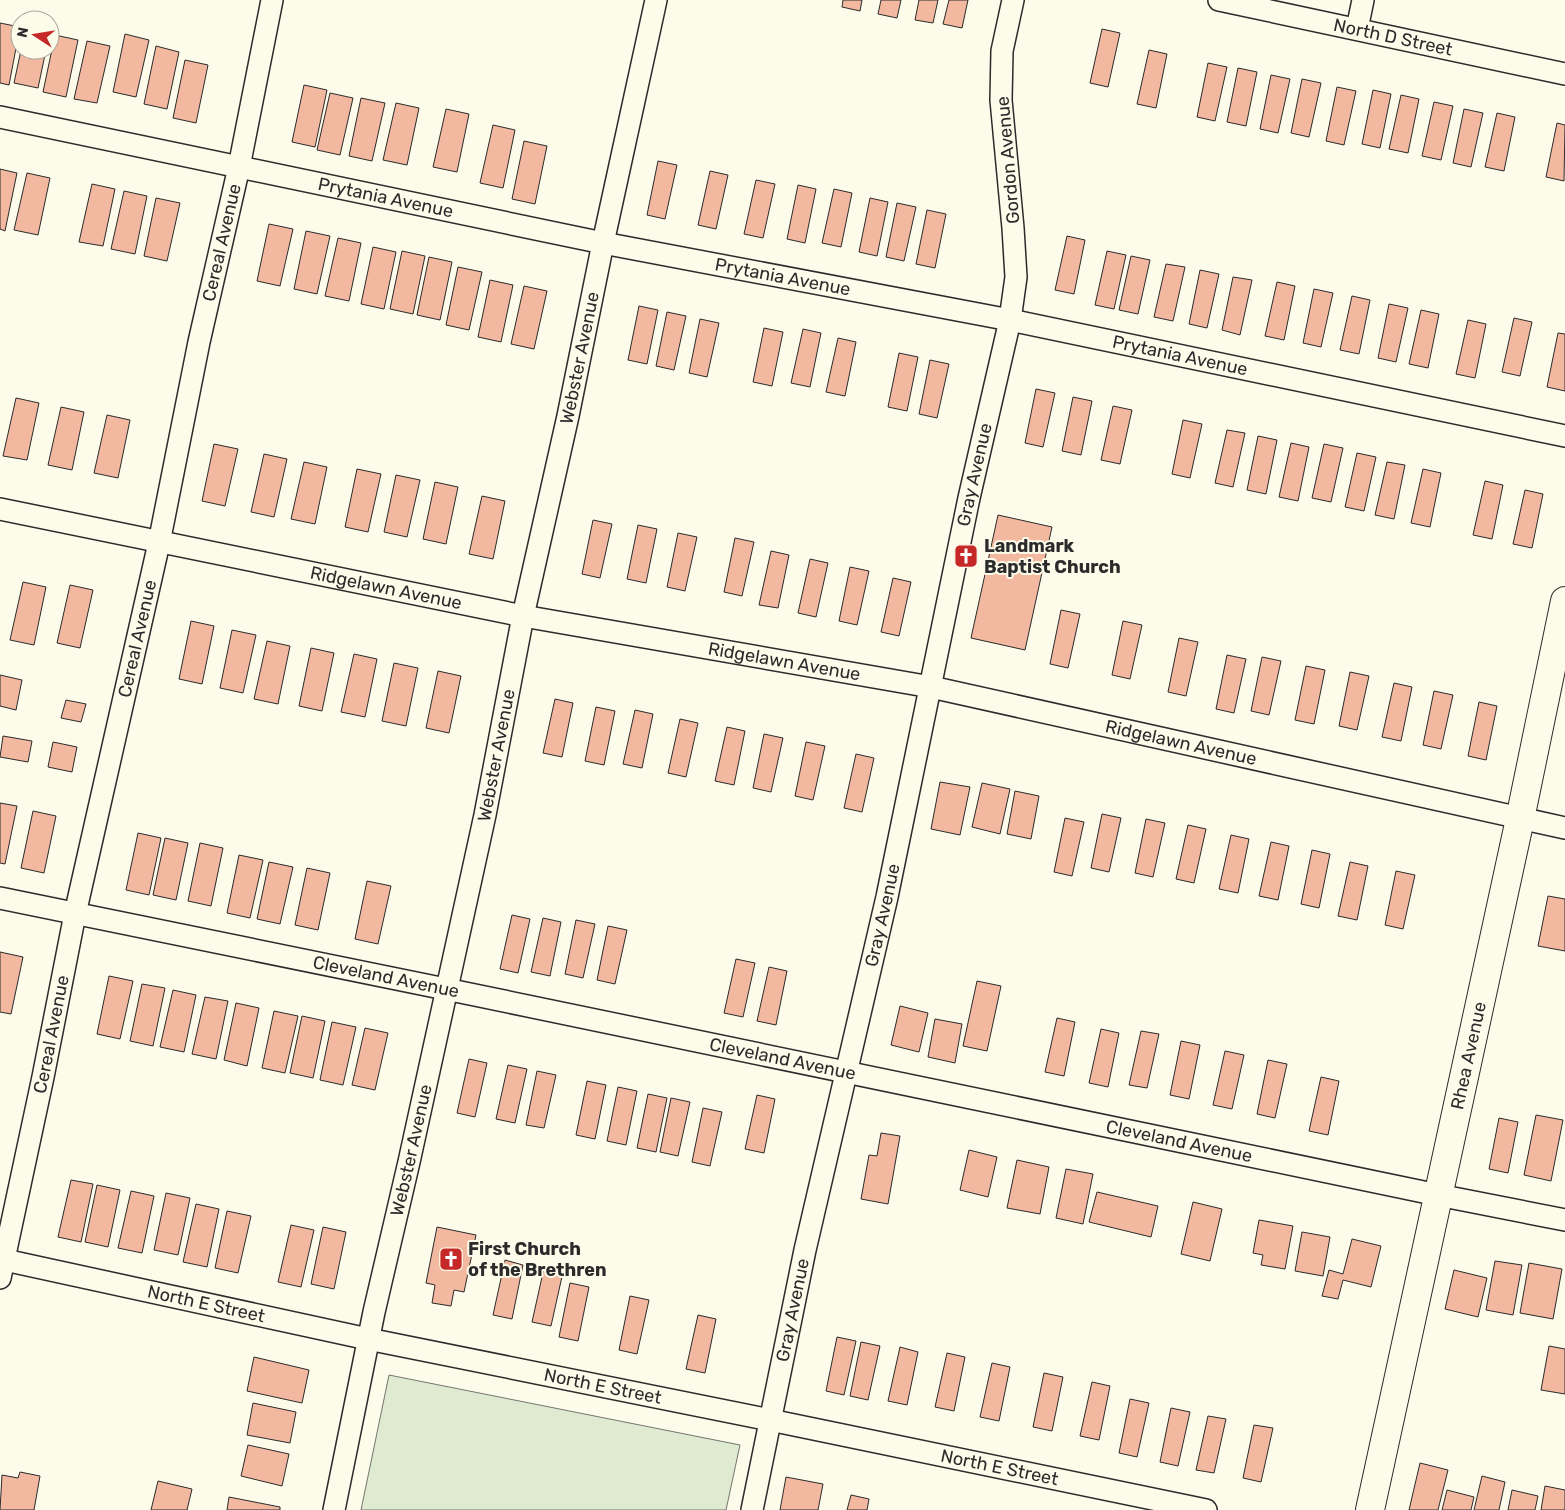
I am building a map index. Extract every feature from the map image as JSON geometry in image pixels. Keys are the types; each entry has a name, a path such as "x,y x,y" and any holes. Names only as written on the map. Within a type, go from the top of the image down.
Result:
{"street":[{"name":"Cereal Avenue","path":"1,1266 43,1077 75,914 160,543 199,342 239,167 272,0"},
{"name":"Webster Avenue","path":"334,1510 368,1339 485,816 523,616 568,416 656,0"},
{"name":"Gordon Avenue","path":"1010,320 1016,277 1001,100 1002,51 1013,0"},
{"name":"North D Street","path":"1219,0 1565,74"},
{"path":"1357,28 1363,0"},
{"name":"Prytania Avenue","path":"0,117 603,244 1010,320 1565,436"},
{"name":"Gray Avenue","path":"752,1510 806,1250 887,897 969,498 1010,320"},
{"name":"Ridgelawn Avenue","path":"0,510 523,616 931,687 1565,828"},
{"name":"Rhea Avenue","path":"1370,1510 1520,819 1565,601"},
{"name":"Cleveland Avenue","path":"0,898 1565,1220"},
{"name":"North E Street","path":"1,1266 770,1420 1206,1510"}],"green space":[{"path":"389,1375 740,1445 726,1510 361,1510"}],"building":[{"path":"843,0 862,0 860,11 842,7"},
{"path":"881,0 901,0 897,18 878,14"},
{"path":"919,0 938,0 933,23 915,20"},
{"path":"949,0 968,0 962,28 943,24"},
{"path":"0,23 10,25 10,60 14,60 9,85 0,83"},
{"path":"1102,29 1120,33 1108,87 1090,83"},
{"path":"125,34 149,40 136,97 113,92"},
{"path":"60,36 78,40 66,97 43,92 50,60 60,60"},
{"path":"87,41 110,46 97,103 74,99"},
{"path":"156,46 179,52 167,109 144,104"},
{"path":"1149,50 1167,54 1156,108 1137,104"},
{"path":"19,60 44,60 38,88 14,83"},
{"path":"185,60 208,65 196,123 173,118"},
{"path":"1208,63 1227,67 1215,121 1197,117"},
{"path":"1238,68 1257,72 1246,126 1227,122"},
{"path":"1271,75 1290,79 1278,133 1260,129"},
{"path":"1302,79 1321,83 1309,137 1291,133"},
{"path":"304,85 327,90 315,147 292,142"},
{"path":"1337,87 1356,91 1344,145 1326,141"},
{"path":"1373,90 1391,94 1380,148 1362,144"},
{"path":"330,93 353,98 340,155 317,150"},
{"path":"1401,95 1419,99 1408,153 1389,149"},
{"path":"361,98 385,103 372,161 349,156"},
{"path":"1434,102 1453,106 1441,160 1422,156"},
{"path":"396,103 419,108 407,165 383,160"},
{"path":"446,109 469,114 457,172 433,167"},
{"path":"1464,109 1483,113 1471,167 1453,163"},
{"path":"1497,113 1515,117 1504,171 1485,167"},
{"path":"1557,123 1565,125 1564,181 1546,177"},
{"path":"493,125 515,130 503,188 480,183"},
{"path":"524,141 547,146 535,204 512,199"},
{"path":"658,161 677,165 665,219 647,215"},
{"path":"0,169 17,173 5,231 0,229"},
{"path":"710,171 728,175 716,229 698,225"},
{"path":"27,173 50,178 38,235 14,230"},
{"path":"756,180 775,184 763,238 744,234"},
{"path":"92,184 115,189 103,246 79,242"},
{"path":"798,185 816,189 805,243 787,239"},
{"path":"834,189 852,193 841,247 822,243"},
{"path":"124,191 147,196 135,254 111,249"},
{"path":"156,198 180,203 167,261 144,256"},
{"path":"870,198 888,202 877,256 859,252"},
{"path":"897,203 916,207 904,261 886,257"},
{"path":"927,210 946,214 935,268 916,264"},
{"path":"269,224 293,229 280,286 257,281"},
{"path":"306,231 330,236 317,294 294,289"},
{"path":"1067,236 1085,240 1074,294 1055,290"},
{"path":"338,238 361,243 349,301 325,296"},
{"path":"373,247 396,252 384,309 361,304"},
{"path":"402,251 425,256 413,314 390,309"},
{"path":"1107,251 1126,255 1114,309 1095,305"},
{"path":"1131,256 1150,260 1138,314 1119,310"},
{"path":"429,257 452,262 440,320 417,315"},
{"path":"1166,264 1185,267 1173,321 1154,317"},
{"path":"458,267 482,272 469,330 446,325"},
{"path":"1200,270 1219,274 1207,328 1189,324"},
{"path":"1233,277 1252,280 1240,335 1222,330"},
{"path":"490,280 513,285 501,342 478,337"},
{"path":"1277,282 1295,286 1284,340 1265,336"},
{"path":"524,286 547,291 534,349 511,344"},
{"path":"1314,289 1333,293 1321,347 1303,343"},
{"path":"1352,296 1370,300 1359,354 1340,350"},
{"path":"1389,304 1408,308 1396,362 1378,358"},
{"path":"639,306 658,310 647,364 628,360"},
{"path":"1421,310 1439,314 1428,368 1409,364"},
{"path":"667,312 686,316 674,370 656,366"},
{"path":"1514,318 1532,322 1520,376 1502,372"},
{"path":"700,319 719,323 707,377 689,373"},
{"path":"1468,320 1486,324 1475,378 1456,374"},
{"path":"764,328 783,332 772,386 753,382"},
{"path":"803,329 821,333 810,387 791,383"},
{"path":"1558,333 1565,334 1565,391 1547,387"},
{"path":"838,338 856,342 845,396 826,392"},
{"path":"899,353 918,357 907,411 888,407"},
{"path":"930,360 949,364 937,418 919,414"},
{"path":"1036,389 1055,393 1043,447 1025,443"},
{"path":"1073,397 1092,401 1081,455 1062,451"},
{"path":"16,398 39,403 27,460 3,456"},
{"path":"1113,406 1132,410 1120,464 1101,460"},
{"path":"61,407 84,412 72,470 48,465"},
{"path":"107,415 130,420 118,478 94,473"},
{"path":"1183,420 1202,424 1190,478 1172,474"},
{"path":"1227,430 1245,433 1233,487 1215,483"},
{"path":"1258,436 1277,440 1266,494 1247,490"},
{"path":"1291,443 1309,447 1298,501 1279,497"},
{"path":"214,444 238,449 225,506 202,501"},
{"path":"1324,444 1343,448 1331,502 1312,498"},
{"path":"1357,453 1376,457 1364,511 1345,507"},
{"path":"264,454 287,459 274,517 251,512"},
{"path":"304,462 327,467 315,524 291,519"},
{"path":"1387,462 1405,465 1394,519 1375,515"},
{"path":"357,469 381,474 368,532 345,527"},
{"path":"1423,469 1441,473 1430,527 1411,523"},
{"path":"396,475 420,480 407,537 384,532"},
{"path":"1485,481 1503,485 1492,539 1473,535"},
{"path":"435,482 458,487 446,544 423,539"},
{"path":"1525,490 1543,494 1532,548 1513,544"},
{"path":"482,496 505,501 493,559 469,554"},
{"path":"998,515 1052,527 1025,650 971,638"},
{"path":"593,520 612,524 600,578 582,574"},
{"path":"638,525 657,529 646,583 627,579"},
{"path":"678,533 697,537 685,591 667,587"},
{"path":"735,538 754,542 742,596 724,592"},
{"path":"771,551 789,555 778,608 759,605"},
{"path":"810,559 828,563 816,617 798,613"},
{"path":"850,567 869,571 857,625 839,621"},
{"path":"893,578 911,582 899,636 881,632"},
{"path":"23,582 46,587 34,645 10,640"},
{"path":"70,585 93,590 80,648 57,643"},
{"path":"1061,610 1080,614 1068,668 1050,664"},
{"path":"191,621 214,626 202,684 179,679"},
{"path":"1123,621 1142,625 1130,679 1112,675"},
{"path":"232,630 256,635 243,693 220,688"},
{"path":"1179,638 1198,642 1186,696 1168,692"},
{"path":"267,641 290,646 278,704 254,699"},
{"path":"311,648 334,653 322,711 299,706"},
{"path":"354,654 377,659 365,717 341,712"},
{"path":"1227,655 1246,659 1234,713 1216,709"},
{"path":"1262,657 1281,661 1269,715 1251,711"},
{"path":"394,663 418,668 406,726 382,721"},
{"path":"1306,666 1325,670 1314,724 1295,720"},
{"path":"438,671 461,676 449,733 426,728"},
{"path":"1350,672 1369,676 1357,730 1339,726"},
{"path":"0,675 22,680 16,710 0,706"},
{"path":"1394,683 1412,687 1401,741 1382,737"},
{"path":"1434,691 1453,695 1441,749 1423,745"},
{"path":"555,699 573,703 562,757 543,753"},
{"path":"66,700 86,704 81,722 61,718"},
{"path":"1479,702 1497,706 1486,760 1468,756"},
{"path":"596,707 615,711 604,765 585,761"},
{"path":"635,710 653,714 642,768 623,764"},
{"path":"680,719 698,723 686,777 668,773"},
{"path":"727,727 745,731 734,785 715,781"},
{"path":"764,734 783,738 771,792 753,788"},
{"path":"3,736 32,741 28,762 0,757"},
{"path":"53,742 77,747 72,772 48,767"},
{"path":"806,742 825,746 813,800 795,796"},
{"path":"856,754 874,758 862,812 844,808"},
{"path":"940,782 970,787 960,835 931,829"},
{"path":"982,783 1010,789 1000,834 972,827"},
{"path":"1015,791 1039,796 1031,839 1007,834"},
{"path":"0,803 17,806 5,864 0,863"},
{"path":"33,811 56,816 44,873 21,868"},
{"path":"1102,814 1121,818 1109,872 1091,868"},
{"path":"1065,818 1084,822 1072,876 1054,872"},
{"path":"1146,819 1165,823 1153,877 1135,873"},
{"path":"1188,825 1206,829 1194,883 1176,879"},
{"path":"138,833 161,838 149,895 126,890"},
{"path":"1231,835 1249,839 1238,893 1219,889"},
{"path":"165,838 188,843 176,900 153,895"},
{"path":"1271,842 1289,846 1278,900 1259,896"},
{"path":"200,843 223,848 211,906 188,901"},
{"path":"1312,850 1330,854 1319,908 1301,904"},
{"path":"239,855 263,860 250,918 227,913"},
{"path":"269,862 293,867 280,924 257,919"},
{"path":"1350,862 1368,866 1357,920 1338,916"},
{"path":"307,868 330,873 318,930 295,925"},
{"path":"1396,871 1415,875 1403,929 1385,925"},
{"path":"367,881 391,886 378,944 355,939"},
{"path":"1548,896 1565,899 1565,951 1538,946"},
{"path":"512,915 530,919 518,973 500,969"},
{"path":"543,918 561,922 550,976 531,972"},
{"path":"576,920 595,924 583,978 565,974"},
{"path":"608,926 627,930 615,984 597,980"},
{"path":"0,952 23,957 11,1014 0,1012"},
{"path":"736,959 755,963 743,1017 724,1013"},
{"path":"769,967 787,971 776,1025 757,1021"},
{"path":"109,976 133,981 120,1039 97,1034"},
{"path":"977,981 1001,986 987,1051 963,1046"},
{"path":"142,984 165,988 153,1046 130,1041"},
{"path":"173,990 196,995 184,1052 160,1047"},
{"path":"205,997 228,1001 216,1059 192,1054"},
{"path":"236,1003 259,1008 247,1066 224,1060"},
{"path":"900,1006 928,1013 919,1052 891,1045"},
{"path":"274,1011 298,1016 285,1073 262,1068"},
{"path":"302,1016 325,1021 313,1078 290,1073"},
{"path":"1057,1018 1075,1022 1064,1076 1045,1072"},
{"path":"935,1019 962,1024 955,1063 928,1057"},
{"path":"332,1022 356,1027 343,1085 320,1080"},
{"path":"365,1028 388,1033 375,1090 352,1085"},
{"path":"1101,1029 1119,1033 1108,1087 1089,1083"},
{"path":"1141,1031 1159,1034 1147,1088 1129,1085"},
{"path":"1181,1041 1200,1045 1189,1099 1170,1095"},
{"path":"1225,1051 1244,1055 1232,1109 1213,1105"},
{"path":"469,1059 487,1063 475,1117 457,1113"},
{"path":"1268,1060 1287,1064 1275,1118 1257,1114"},
{"path":"508,1065 527,1069 515,1123 496,1119"},
{"path":"537,1071 556,1075 544,1128 526,1125"},
{"path":"1321,1077 1339,1081 1328,1135 1309,1131"},
{"path":"587,1081 606,1085 595,1139 576,1135"},
{"path":"618,1087 637,1091 626,1145 607,1141"},
{"path":"648,1094 667,1098 656,1152 637,1148"},
{"path":"757,1095 775,1099 764,1153 745,1149"},
{"path":"671,1098 690,1102 678,1156 660,1152"},
{"path":"703,1108 722,1112 710,1166 692,1162"},
{"path":"1536,1115 1563,1120 1551,1181 1524,1175"},
{"path":"1499,1118 1518,1122 1508,1173 1489,1169"},
{"path":"881,1133 900,1136 888,1204 861,1199 869,1155 877,1156"},
{"path":"969,1150 997,1157 988,1197 960,1190"},
{"path":"1017,1160 1049,1167 1040,1214 1007,1208"},
{"path":"1066,1169 1093,1174 1083,1224 1056,1218"},
{"path":"71,1180 93,1184 81,1242 58,1237"},
{"path":"97,1185 120,1190 108,1247 85,1242"},
{"path":"131,1191 154,1196 142,1253 118,1248"},
{"path":"1097,1192 1158,1206 1151,1237 1089,1222"},
{"path":"166,1193 190,1198 178,1255 154,1250"},
{"path":"1193,1202 1222,1209 1210,1261 1181,1254"},
{"path":"196,1204 219,1209 207,1267 183,1262"},
{"path":"227,1211 251,1216 238,1273 215,1268"},
{"path":"1259,1220 1293,1226 1285,1269 1261,1265 1263,1255 1253,1253"},
{"path":"291,1225 314,1230 301,1287 278,1282"},
{"path":"323,1227 346,1232 334,1289 311,1284"},
{"name":"First Church of the Brethren","path":"437,1227 476,1235 464,1292 454,1290 451,1306 432,1303 435,1285 426,1283"},
{"path":"1302,1232 1330,1237 1323,1276 1295,1271"},
{"path":"1352,1239 1381,1246 1371,1287 1343,1280 1338,1299 1322,1296 1329,1270 1343,1274"},
{"path":"505,1260 523,1265 512,1319 493,1315"},
{"path":"1495,1261 1522,1265 1513,1315 1486,1310"},
{"path":"1529,1263 1562,1269 1553,1319 1520,1313"},
{"path":"544,1268 563,1272 551,1326 532,1322"},
{"path":"1454,1270 1487,1278 1478,1317 1445,1309"},
{"path":"570,1283 589,1287 578,1341 559,1337"},
{"path":"630,1296 649,1300 637,1354 619,1350"},
{"path":"698,1315 716,1319 705,1373 686,1369"},
{"path":"837,1337 856,1341 844,1395 826,1391"},
{"path":"861,1342 880,1346 868,1400 850,1396"},
{"path":"1549,1346 1565,1349 1565,1394 1541,1390"},
{"path":"900,1347 918,1352 907,1405 888,1401"},
{"path":"947,1353 965,1357 954,1411 935,1407"},
{"path":"254,1357 309,1370 302,1403 247,1391"},
{"path":"992,1363 1010,1367 999,1421 980,1417"},
{"path":"1044,1373 1063,1377 1052,1431 1033,1427"},
{"path":"1092,1382 1110,1386 1099,1440 1080,1436"},
{"path":"1130,1399 1149,1403 1137,1457 1119,1453"},
{"path":"253,1403 296,1412 290,1443 247,1435"},
{"path":"1171,1408 1190,1412 1178,1466 1160,1462"},
{"path":"1208,1416 1226,1419 1214,1473 1196,1470"},
{"path":"1254,1425 1273,1428 1261,1482 1243,1478"},
{"path":"248,1445 289,1454 282,1486 241,1476"},
{"path":"1420,1463 1448,1470 1438,1510 1409,1510"},
{"path":"20,1472 40,1476 34,1510 0,1510 2,1475 18,1478"},
{"path":"1482,1476 1505,1482 1499,1510 1474,1510"},
{"path":"786,1477 823,1484 818,1510 780,1510"},
{"path":"158,1481 192,1489 187,1510 151,1510"},
{"path":"1545,1486 1565,1490 1565,1510 1541,1510"},
{"path":"1447,1490 1474,1497 1471,1510 1442,1510"},
{"path":"1512,1490 1538,1496 1535,1510 1508,1510"},
{"path":"851,1495 869,1499 867,1510 847,1510"},
{"path":"229,1497 280,1507 280,1510 227,1510"}],"place":[{"name":"Landmark Baptist Church","path":"966,556"},
{"name":"First Church of the Brethren","path":"451,1259"}]}
